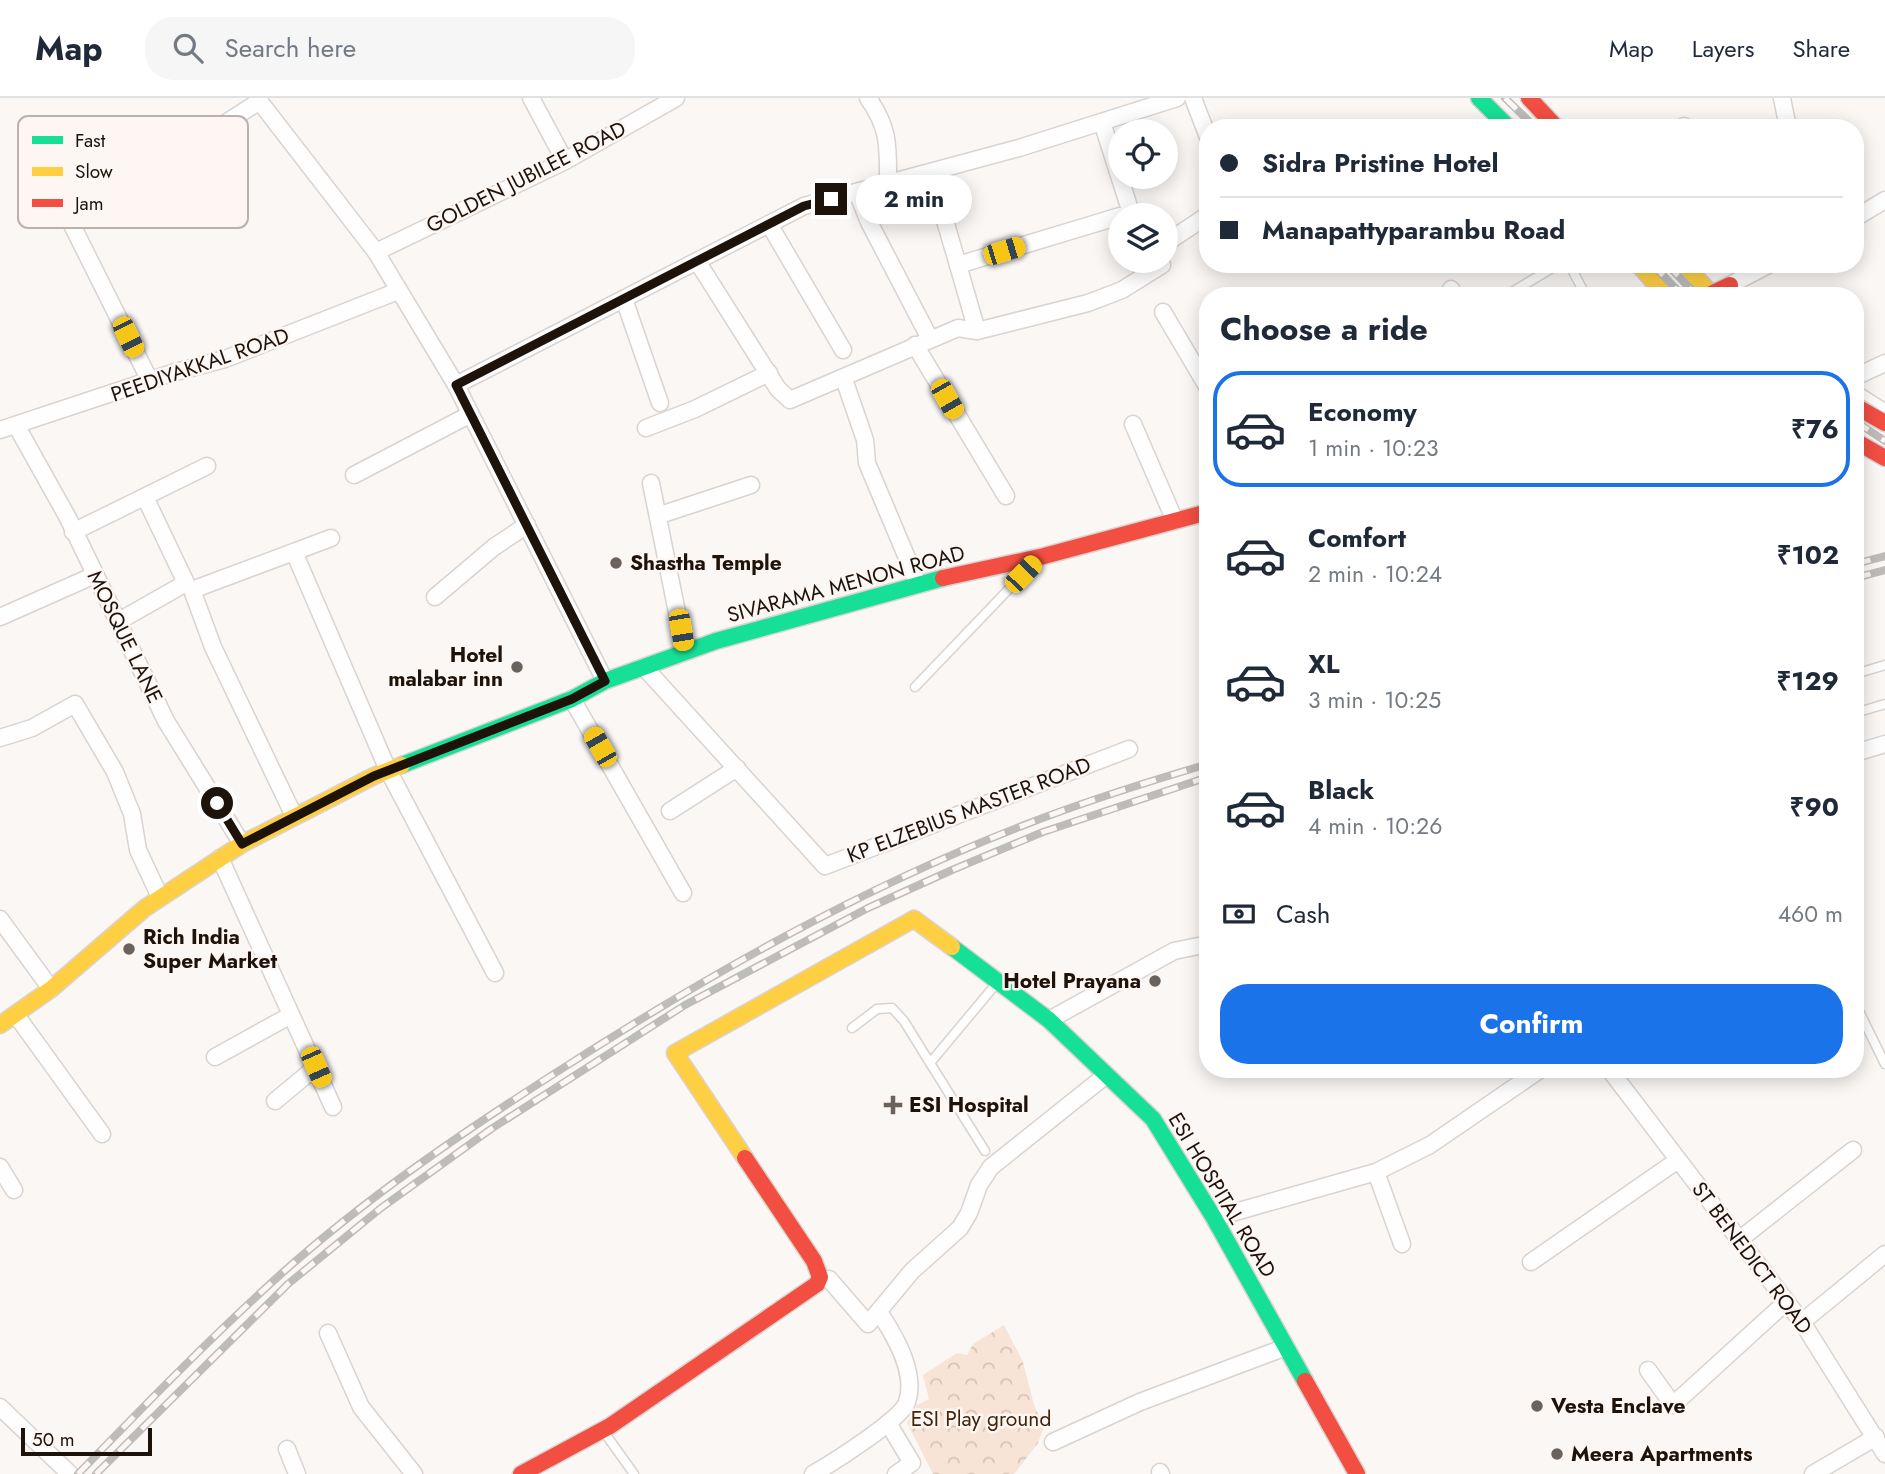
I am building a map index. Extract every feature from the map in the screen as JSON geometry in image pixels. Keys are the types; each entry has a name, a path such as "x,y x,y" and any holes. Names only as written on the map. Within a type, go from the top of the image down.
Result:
{"street":[{"path":"531,98 565,161"},
{"name":"GOLDEN JUBILEE ROAD","path":"376,252 565,161 676,98"},
{"path":"867,98 879,114 889,141 888,184"},
{"path":"456,385 804,206 930,173 1177,98"},
{"path":"1194,98 1202,119"},
{"path":"1479,98 1500,119"},
{"path":"1529,98 1549,119"},
{"path":"1782,98 1786,119"},
{"path":"234,116 258,100 376,252 456,385 605,681"},
{"path":"1102,122 1125,203"},
{"path":"930,173 977,331"},
{"path":"857,192 923,342 1006,496"},
{"path":"1864,213 1885,200"},
{"path":"958,265 1108,221"},
{"path":"1178,235 1199,221"},
{"path":"769,224 844,350"},
{"path":"73,228 150,382"},
{"path":"698,261 769,373 790,400 958,328 977,331 1088,303 1122,290 1150,273"},
{"path":"1646,273 1658,287"},
{"path":"1692,273 1705,287"},
{"path":"1735,287 1756,273"},
{"name":"PEEDIYAKKAL ROAD","path":"0,430 225,359 398,291"},
{"path":"624,299 660,404"},
{"path":"1163,312 1199,373"},
{"path":"1864,373 1885,363"},
{"path":"646,428 769,373"},
{"path":"844,379 865,440 867,463 918,584"},
{"path":"1864,411 1885,423"},
{"path":"354,475 469,415"},
{"path":"1133,424 1175,521"},
{"name":"MOSQUE LANE","path":"16,425 119,621 166,721 242,844"},
{"path":"1864,446 1885,458"},
{"path":"1864,460 1885,470"},
{"path":"73,532 206,466"},
{"path":"651,483 660,515 685,652"},
{"path":"660,515 751,485"},
{"path":"119,621 186,583 145,497"},
{"name":"SIVARAMA MENON ROAD","path":"0,1025 51,989 160,897 242,844 388,770 572,699 605,681 685,652 918,584 1040,557 1199,514"},
{"path":"435,597 494,547 527,525"},
{"path":"295,816 213,647 192,590 331,538"},
{"path":"294,552 388,770 495,973"},
{"path":"0,617 95,575"},
{"name":"KP ELZEBIUS MASTER ROAD","path":"644,667 825,866 1129,749"},
{"path":"572,699 683,893"},
{"path":"0,738 32,728 75,704 115,772 132,814 138,849 160,897"},
{"path":"1864,750 1885,744"},
{"path":"670,811 737,768"},
{"path":"220,859 333,1107"},
{"path":"0,919 51,989"},
{"name":"ESI HOSPITAL ROAD","path":"603,1430 722,1351 817,1284 820,1278 814,1261 675,1053 914,919 1049,1020 1153,1119 1214,1218 1357,1474"},
{"path":"1049,1020 1174,951 1199,946"},
{"path":"16,1015 102,1134"},
{"path":"215,1057 291,1015"},
{"path":"275,1101 316,1067"},
{"path":"829,1279 868,1324 912,1271 960,1228 969,1213 979,1185 991,1167 1105,1076"},
{"path":"1214,1218 1376,1172 1430,1144 1528,1078"},
{"name":"ST BENEDICT ROAD","path":"1616,1078 1801,1322 1882,1447"},
{"path":"1739,1241 1853,1150"},
{"path":"1531,1262 1678,1160"},
{"path":"0,1167 14,1190"},
{"path":"1376,1172 1402,1244"},
{"path":"1801,1322 1885,1254"},
{"path":"1648,1370 1673,1405 1786,1302"},
{"path":"813,1474 888,1423 907,1405 910,1388 900,1351 879,1312"},
{"path":"328,1333 361,1407 414,1474"},
{"path":"1053,1442 1140,1402 1286,1347"},
{"path":"0,1407 70,1474"},
{"path":"888,1423 912,1463 896,1474"},
{"path":"521,1474 603,1430"},
{"path":"1813,1474 1882,1447"},
{"path":"287,1449 297,1474"}],"lane":[{"path":"1520,287 1544,273"},
{"path":"1864,395 1885,408"},
{"path":"915,687 1040,557"},
{"path":"1864,671 1885,665"},
{"path":"1864,710 1885,704"},
{"path":"930,1063 998,982"},
{"path":"852,1028 877,1009 892,1008 904,1021 985,1151"},
{"path":"1864,1021 1885,1064"},
{"path":"603,1430 634,1474"}],"green space":[{"name":"ESI Play ground","path":"1004,1325 1023,1362 1034,1405 1044,1427 1038,1443 1014,1474 933,1474 907,1423 917,1405 929,1399 923,1375 957,1353 967,1355 973,1344"}],"railway":[{"path":"1505,98 1527,119"},
{"path":"1661,273 1674,287"},
{"path":"1675,273 1689,287"},
{"path":"1864,427 1885,441"},
{"path":"1864,562 1885,556"},
{"path":"1864,576 1885,570"},
{"path":"78,1474 203,1347 281,1274 381,1192 524,1093 672,1000 846,904 966,849 1049,816 1199,767"},
{"path":"96,1474 288,1284 381,1208 491,1129 685,1005 868,908 952,870 1043,832 1199,780"}],"traffic: fast":[{"path":"1479,98 1500,119"},
{"path":"402,765 572,699 605,681 716,641 943,578"},
{"path":"952,947 1049,1020 1153,1119 1214,1218 1305,1381"}],"traffic: slow":[{"path":"1646,273 1658,287"},
{"path":"1692,273 1705,287"},
{"path":"0,1025 51,989 145,908 242,844 374,776 402,765"},
{"path":"745,1158 675,1053 914,919 952,947"}],"traffic: jam":[{"path":"1529,98 1549,119"},
{"path":"1726,287 1730,285"},
{"path":"1864,411 1885,423"},
{"path":"1864,446 1885,458"},
{"path":"943,578 1044,556 1199,514"},
{"path":"521,1474 610,1426 817,1284 820,1277 814,1261 745,1158"},
{"path":"1305,1381 1357,1474"}],"place":[{"name":"Shastha Temple","path":"616,563"},
{"name":"Hotel malabar inn","path":"517,667"},
{"name":"Rich India Super Market","path":"129,949"},
{"name":"Hotel Prayana","path":"1155,981"},
{"name":"ESI Hospital","path":"893,1105"},
{"name":"Vesta Enclave","path":"1537,1406"},
{"name":"Meera Apartments","path":"1557,1454"}],"route":[{"path":"217,803 242,844 374,776 572,699 605,681 551,568 469,415 456,385 804,206 831,199"}]}
